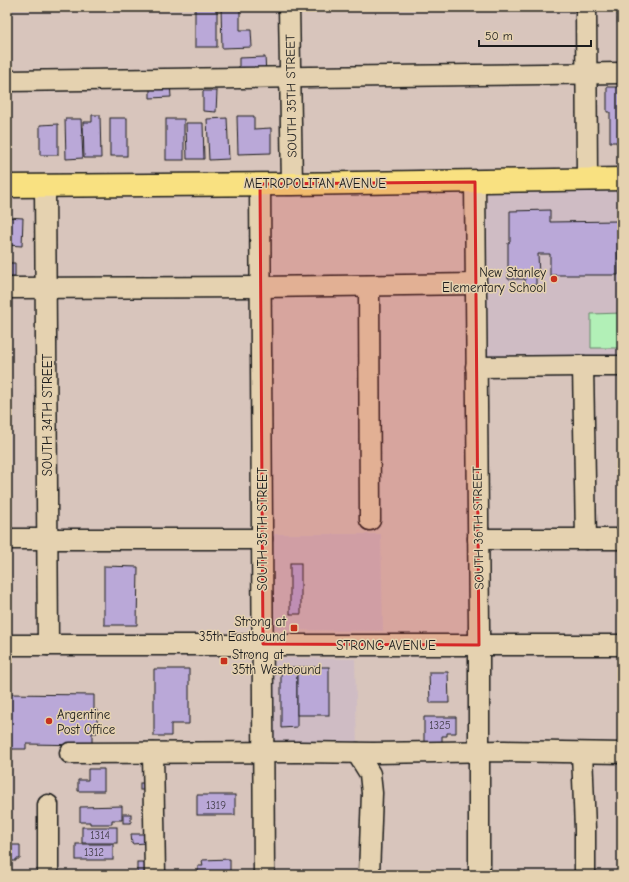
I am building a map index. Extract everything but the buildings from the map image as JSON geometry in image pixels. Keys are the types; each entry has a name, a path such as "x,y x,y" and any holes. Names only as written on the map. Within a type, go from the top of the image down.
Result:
{"main road":[{"name":"METROPOLITAN AVENUE","path":"7,186 475,182 622,179"}],"street":[{"name":"SOUTH 35TH STREET","path":"289,7 292,184"},
{"path":"586,7 587,179"},
{"path":"7,81 622,73"},
{"name":"SOUTH 36TH STREET","path":"475,182 479,645 479,875"},
{"name":"SOUTH 35TH STREET","path":"260,184 264,875"},
{"name":"SOUTH 34TH STREET","path":"45,186 47,289 48,645"},
{"path":"7,288 47,289 476,284"},
{"path":"369,286 370,520"},
{"path":"583,366 586,539"},
{"path":"476,367 622,366"},
{"path":"7,539 262,538"},
{"path":"478,539 622,539"},
{"name":"STRONG AVENUE","path":"7,645 622,645"},
{"path":"70,753 622,753"},
{"path":"153,753 155,875"},
{"path":"357,753 370,774 372,793 369,875"},
{"path":"582,753 585,875"},
{"path":"48,805 48,875"}],"highlighted area":[{"path":"475,182 479,645 263,644 260,184"}],"shaded area":[{"name":"New Stanley Elementary School","path":"622,187 622,361 488,364 487,193 489,190"},
{"path":"273,534 381,534 383,631 276,630 274,627"},
{"path":"283,658 355,659 357,749 274,744 274,665 275,661"}],"green space":[{"path":"622,313 622,348 591,348 591,314"}],"place":[{"name":"New Stanley Elementary School","path":"554,279"},
{"name":"Strong at 35th Eastbound","path":"294,628"},
{"name":"Strong at 35th Westbound","path":"224,661"},
{"name":"Argentine Post Office","path":"49,721"}]}
